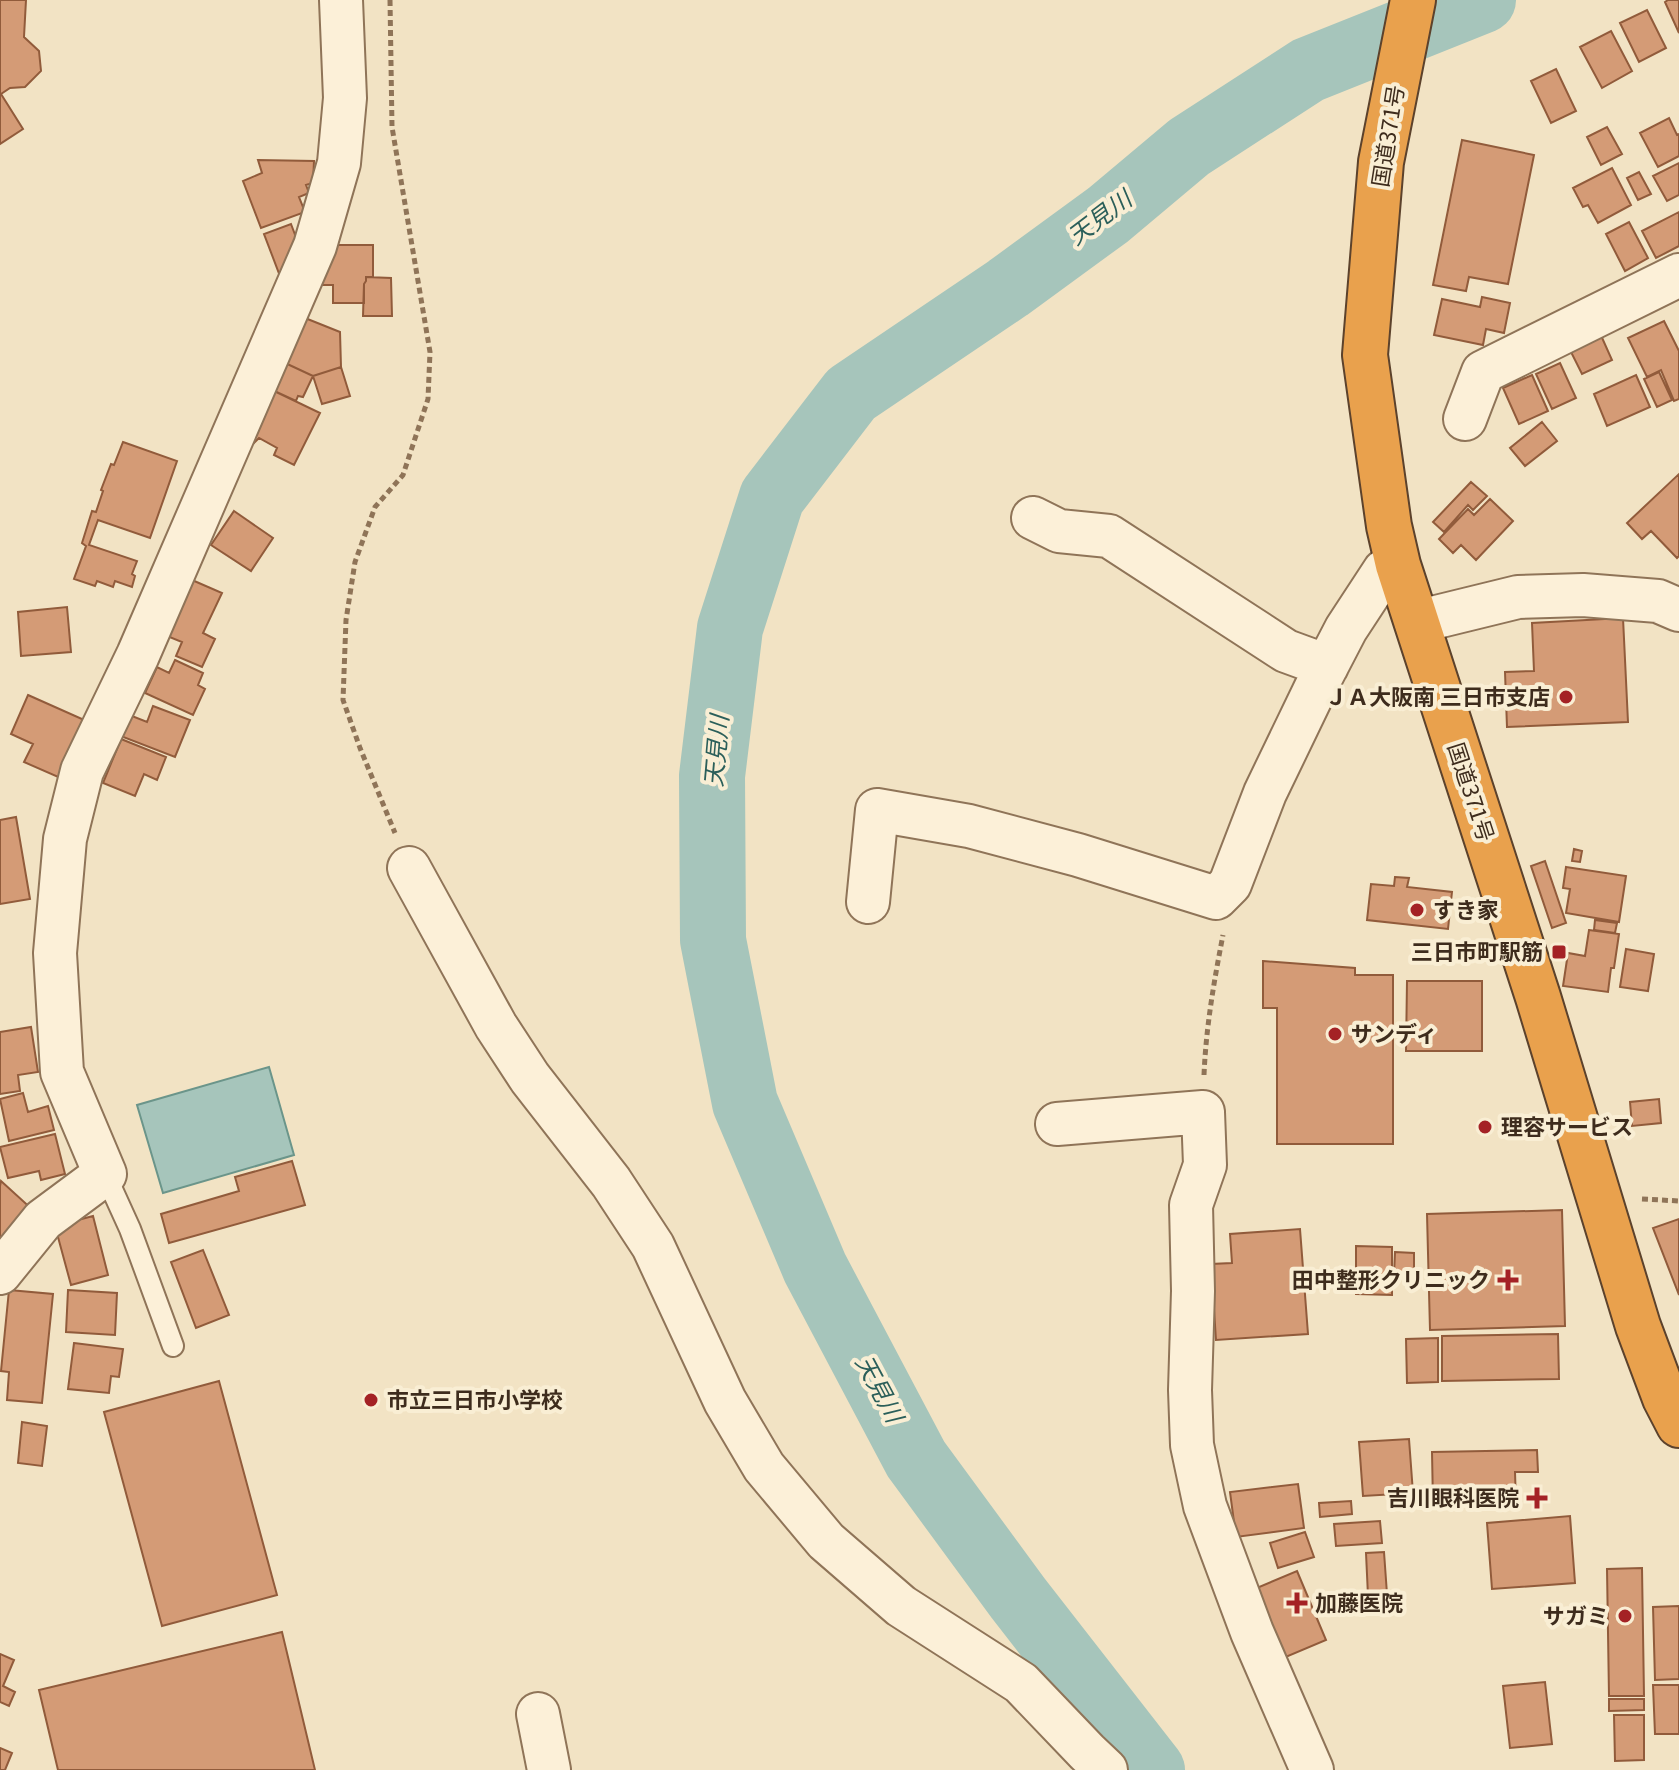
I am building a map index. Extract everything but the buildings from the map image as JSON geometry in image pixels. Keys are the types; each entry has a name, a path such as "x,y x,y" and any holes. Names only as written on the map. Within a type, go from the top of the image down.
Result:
{"highway":[{"name":"国道371号","path":"1413,0 1381,162 1365,355 1389,526 1398,565 1533,982 1638,1326 1665,1398 1679,1425"}],"street":[{"path":"0,1273 43,1220 105,1174 62,1072 55,953 65,839 82,771 138,655 315,246 339,163 345,98 341,0"},
{"path":"1465,419 1483,372 1679,275"},
{"path":"1033,518 1059,531 1109,536 1286,651 1327,666"},
{"path":"868,902 877,810 969,826 1078,855 1216,898 1230,884 1265,793 1346,629 1384,571 1398,565"},
{"path":"1416,622 1518,597 1583,595 1658,601 1679,610"},
{"path":"409,868 496,1026 530,1078 611,1182 653,1246 725,1401 764,1467 826,1541 901,1606 1021,1683 1106,1770"},
{"path":"1057,1124 1203,1112 1205,1165 1191,1205 1192,1445 1205,1506 1252,1632 1312,1770"},
{"path":"538,1714 549,1770"}],"lane":[{"path":"105,1174 130,1229 173,1346"}],"path":[{"path":"390,0 392,127 430,352 428,399 403,475 375,507 355,562 346,620 343,700 409,868"},
{"path":"1203,1112 1205,1047 1230,884"}],"water":[{"path":"269,1067 294,1155 163,1193 137,1105"}],"waterway":[{"name":"天見川","path":"1152,1770 1018,1598 916,1459 815,1268 745,1103 713,940 712,776 730,628 772,497 851,394 1008,288 1108,215 1189,147 1308,70 1483,0"}],"place":[{"name":"ＪＡ大阪南 三日市支店","path":"1566,697"},
{"name":"すき家","path":"1417,910"},
{"name":"三日市町駅筋","path":"1559,952"},
{"name":"サンディ","path":"1335,1034"},
{"name":"理容サービス","path":"1485,1127"},
{"name":"田中整形クリニック","path":"1508,1280"},
{"name":"市立三日市小学校","path":"371,1400"},
{"name":"吉川眼科医院","path":"1537,1498"},
{"name":"加藤医院","path":"1297,1603"},
{"name":"サガミ","path":"1625,1616"}]}
